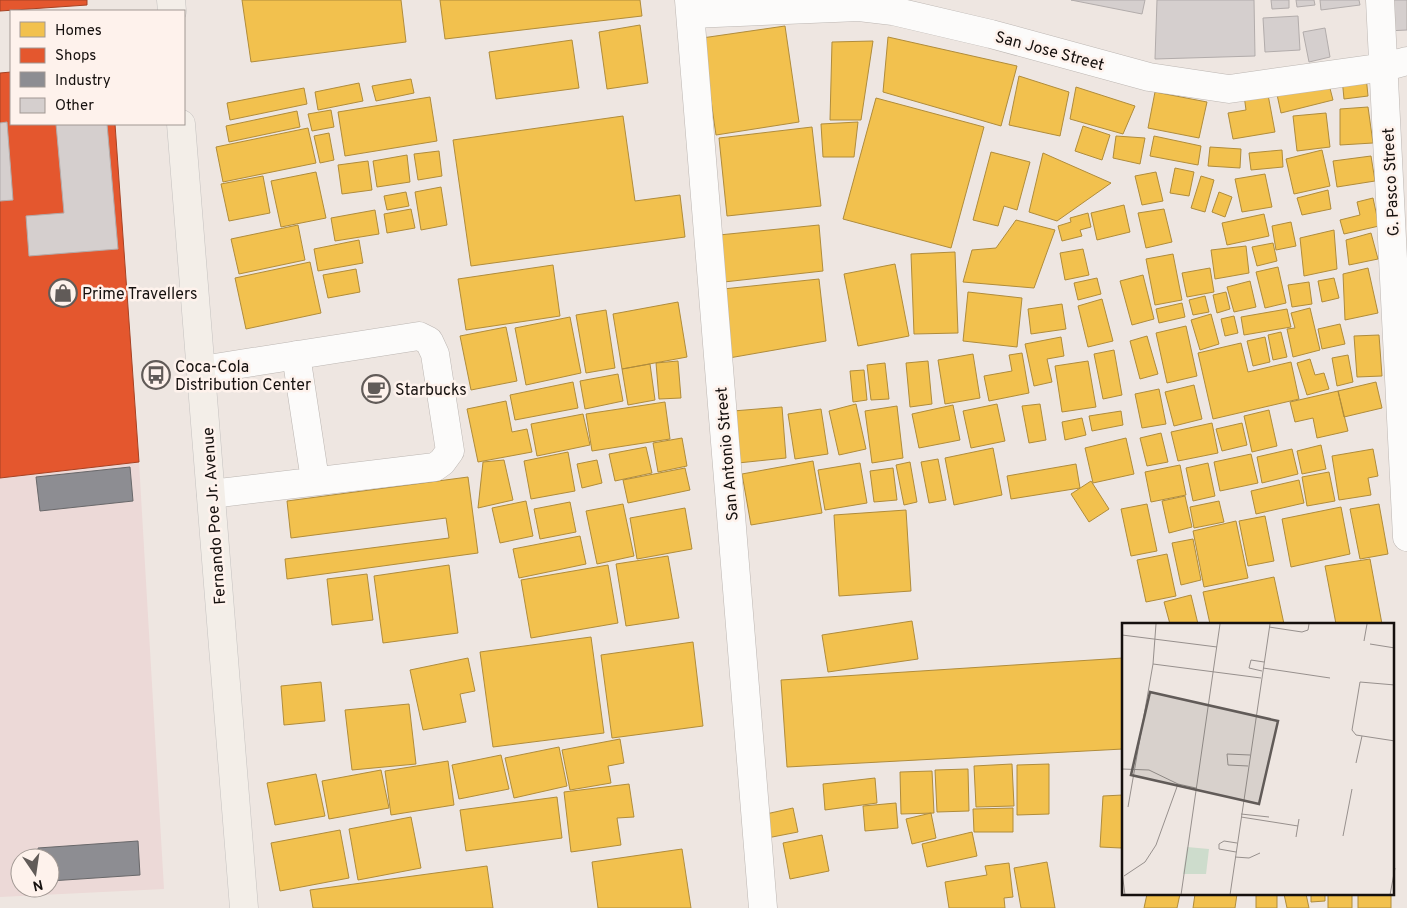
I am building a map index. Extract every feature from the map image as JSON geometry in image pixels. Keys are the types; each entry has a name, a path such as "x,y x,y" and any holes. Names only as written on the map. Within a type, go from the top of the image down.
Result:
{"main road":[{"name":"Fernando Poe Jr. Avenue","path":"181,125 244,908"}],"street":[{"name":"G. Pasco Street","path":"1380,0 1396,64 1407,537"},
{"name":"San Jose Street","path":"690,7 893,6 1149,77 1229,88 1396,64"},
{"name":"San Antonio Street","path":"690,7 763,908"},
{"path":"202,370 420,336 429,341 435,354 450,451 442,462 435,467 211,494"},
{"path":"296,355 315,480"}],"shaded area":[{"path":"139,462 164,889 60,894 60,848 10,848 10,897 0,897 0,478"}],"building: Homes":[{"path":"242,0 401,0 406,42 251,62"},
{"path":"440,0 640,0 642,16 445,39"},
{"path":"640,25 648,83 607,89 599,32"},
{"path":"785,26 799,122 716,135 702,38"},
{"path":"888,37 1017,66 1001,126 883,92"},
{"path":"572,40 579,88 496,99 489,52"},
{"path":"873,41 861,120 830,120 832,42"},
{"path":"1019,76 1069,92 1060,136 1009,125"},
{"path":"1366,76 1368,96 1344,99 1342,78"},
{"path":"1327,77 1333,100 1281,113 1276,90"},
{"path":"411,79 414,93 376,101 372,86"},
{"path":"359,83 363,101 318,110 315,92"},
{"path":"1266,84 1275,132 1233,139 1228,113 1246,110 1243,88"},
{"path":"1076,87 1135,106 1123,134 1070,119"},
{"path":"304,88 307,104 230,120 227,103"},
{"path":"1155,92 1207,102 1199,138 1148,128"},
{"path":"430,97 437,141 345,156 338,112"},
{"path":"876,98 984,127 951,248 843,219"},
{"path":"1368,107 1373,143 1340,145 1340,109"},
{"path":"331,110 334,127 312,131 308,114"},
{"path":"297,111 300,127 229,142 226,126"},
{"path":"1326,113 1330,147 1297,151 1293,116"},
{"path":"623,116 635,201 680,195 685,237 471,266 453,140"},
{"path":"858,122 854,157 823,157 821,124"},
{"path":"1083,126 1110,135 1102,160 1075,151"},
{"path":"812,127 821,206 727,216 719,138"},
{"path":"308,128 316,163 223,182 216,147"},
{"path":"329,133 334,160 320,163 314,136"},
{"path":"1116,136 1145,138 1140,164 1113,158"},
{"path":"1154,136 1201,146 1198,165 1150,156"},
{"path":"1210,147 1241,149 1240,168 1208,166"},
{"path":"1282,150 1283,167 1251,170 1249,153"},
{"path":"1322,150 1330,186 1294,194 1286,159"},
{"path":"439,151 442,176 418,180 414,154"},
{"path":"991,152 1030,162 1017,210 1004,206 998,226 973,220"},
{"path":"1043,153 1111,183 1057,221 1029,212"},
{"path":"407,155 410,182 377,187 373,161"},
{"path":"1371,156 1375,181 1337,187 1333,161"},
{"path":"368,161 372,190 342,194 338,165"},
{"path":"1175,168 1194,172 1189,196 1170,193"},
{"path":"316,172 326,218 281,227 271,181"},
{"path":"1156,172 1163,201 1142,205 1135,176"},
{"path":"1265,174 1272,207 1242,212 1235,179"},
{"path":"263,176 270,213 229,221 221,184"},
{"path":"1201,176 1214,180 1205,212 1191,208"},
{"path":"441,187 447,225 421,230 415,192"},
{"path":"1328,190 1331,209 1302,215 1297,198"},
{"path":"406,192 409,206 387,210 384,196"},
{"path":"1219,192 1232,197 1225,217 1212,212"},
{"path":"1373,198 1379,226 1344,234 1340,220 1360,215 1357,202"},
{"path":"1124,205 1130,232 1097,240 1091,213"},
{"path":"411,209 415,228 387,233 384,214"},
{"path":"1164,209 1172,242 1146,248 1138,213"},
{"path":"375,210 379,234 335,241 331,218"},
{"path":"1088,213 1091,227 1080,230 1082,236 1062,241 1058,226 1071,222 1070,218"},
{"path":"1264,214 1269,236 1227,245 1222,223"},
{"path":"1016,220 1055,230 1034,288 963,282 972,250 996,248"},
{"path":"1291,222 1296,246 1276,250 1272,226"},
{"path":"298,225 305,260 239,274 231,239"},
{"path":"819,225 823,271 724,282 719,235"},
{"path":"1334,230 1337,269 1304,276 1300,238"},
{"path":"1371,233 1378,259 1349,265 1346,240"},
{"path":"359,240 363,263 318,271 314,249"},
{"path":"1273,243 1277,261 1257,266 1252,247"},
{"path":"1246,246 1249,273 1215,279 1211,250"},
{"path":"1083,249 1089,275 1065,280 1060,253"},
{"path":"955,252 958,333 914,334 911,254"},
{"path":"1173,254 1182,300 1155,305 1146,259"},
{"path":"310,262 321,313 246,329 235,278"},
{"path":"895,264 909,336 858,346 844,274"},
{"path":"553,265 560,316 466,330 458,279"},
{"path":"1278,267 1286,303 1265,308 1256,272"},
{"path":"1210,268 1214,292 1187,297 1182,273"},
{"path":"1368,268 1378,313 1345,320 1343,274"},
{"path":"356,269 360,292 328,298 323,275"},
{"path":"1143,275 1154,319 1132,325 1120,281"},
{"path":"1097,278 1101,294 1078,300 1074,283"},
{"path":"1334,278 1339,298 1322,302 1318,281"},
{"path":"819,279 826,341 729,358 723,289"},
{"path":"1250,281 1256,307 1234,312 1227,287"},
{"path":"1309,282 1312,304 1292,307 1288,285"},
{"path":"968,292 1022,298 1017,347 963,341"},
{"path":"1226,292 1230,309 1217,313 1213,295"},
{"path":"1205,296 1209,312 1193,315 1189,300"},
{"path":"1102,299 1113,341 1088,347 1078,306"},
{"path":"678,302 687,357 622,369 613,314"},
{"path":"1182,303 1185,317 1159,323 1156,309"},
{"path":"1062,304 1066,329 1031,334 1028,309"},
{"path":"1310,308 1320,350 1293,357 1287,329 1295,328 1291,313"},
{"path":"1287,309 1291,327 1244,335 1241,317"},
{"path":"606,310 615,368 586,373 576,315"},
{"path":"1211,314 1219,344 1200,350 1191,320"},
{"path":"1234,316 1238,333 1225,336 1221,319"},
{"path":"570,317 581,373 526,385 515,328"},
{"path":"1340,324 1345,344 1322,349 1318,329"},
{"path":"1186,326 1197,376 1167,383 1156,333"},
{"path":"506,327 517,381 471,390 460,336"},
{"path":"1281,332 1287,357 1273,360 1268,335"},
{"path":"1379,335 1382,376 1357,377 1354,336"},
{"path":"1147,336 1158,374 1140,379 1130,341"},
{"path":"1061,337 1064,356 1047,359 1052,382 1034,386 1025,344"},
{"path":"1265,337 1270,362 1253,366 1247,341"},
{"path":"1241,343 1248,372 1291,362 1299,399 1213,419 1198,353"},
{"path":"1114,350 1122,395 1103,399 1094,354"},
{"path":"1022,353 1029,393 989,401 984,376 1012,371 1009,355"},
{"path":"973,354 980,398 945,404 938,360"},
{"path":"1348,355 1353,382 1337,386 1332,358"},
{"path":"1310,359 1315,375 1324,373 1329,389 1307,395 1297,363"},
{"path":"678,361 681,398 659,399 656,363"},
{"path":"928,361 932,404 910,407 906,363"},
{"path":"1088,361 1096,407 1062,412 1055,366"},
{"path":"885,363 889,399 871,400 867,365"},
{"path":"650,364 655,400 628,405 622,369"},
{"path":"864,370 867,400 853,402 850,371"},
{"path":"618,374 623,401 585,409 580,381"},
{"path":"573,382 578,408 515,420 510,395"},
{"path":"1376,382 1382,408 1344,417 1338,391"},
{"path":"1194,385 1202,419 1174,426 1165,392"},
{"path":"1159,389 1166,424 1142,428 1135,394"},
{"path":"1338,391 1348,431 1317,438 1313,418 1295,422 1290,402"},
{"path":"506,401 512,432 527,429 532,452 478,462 467,409"},
{"path":"665,402 670,439 592,451 586,414"},
{"path":"856,404 866,449 839,455 829,411"},
{"path":"997,404 1005,441 971,448 963,411"},
{"path":"1040,404 1046,440 1029,443 1022,406"},
{"path":"953,405 960,440 919,448 912,414"},
{"path":"897,406 903,458 872,463 865,411"},
{"path":"782,407 786,458 738,463 733,411"},
{"path":"821,409 828,454 795,459 788,414"},
{"path":"1269,410 1277,446 1252,452 1244,416"},
{"path":"1121,411 1123,425 1092,431 1089,416"},
{"path":"583,414 590,445 537,456 531,424"},
{"path":"1082,418 1086,435 1065,440 1062,422"},
{"path":"1212,423 1218,453 1178,461 1171,432"},
{"path":"1242,423 1247,445 1222,451 1216,429"},
{"path":"1161,433 1168,462 1147,466 1140,438"},
{"path":"682,438 687,466 658,472 653,443"},
{"path":"1126,438 1134,474 1093,483 1085,448"},
{"path":"1321,445 1326,469 1302,474 1297,451"},
{"path":"646,447 652,473 615,481 609,454"},
{"path":"993,448 1002,495 954,505 945,458"},
{"path":"1292,449 1298,474 1262,483 1257,457"},
{"path":"1373,449 1378,476 1368,478 1371,495 1339,500 1332,456"},
{"path":"568,452 575,491 531,499 524,461"},
{"path":"1251,454 1258,483 1220,491 1214,462"},
{"path":"938,459 946,500 929,503 921,462"},
{"path":"504,460 513,500 478,508 483,462"},
{"path":"597,460 602,483 582,488 577,464"},
{"path":"813,461 822,513 751,525 742,474"},
{"path":"910,462 917,502 904,505 896,465"},
{"path":"860,463 867,503 825,510 818,470"},
{"path":"1208,463 1215,496 1193,501 1186,468"},
{"path":"1076,464 1080,488 1011,499 1007,476"},
{"path":"1180,465 1186,495 1151,502 1145,472"},
{"path":"685,468 690,490 628,503 623,480"},
{"path":"893,468 897,500 874,502 870,471"},
{"path":"1329,472 1335,501 1307,506 1302,477"},
{"path":"468,477 478,553 287,579 285,559 449,538 446,518 291,538 287,501"},
{"path":"1299,480 1304,503 1256,514 1251,491"},
{"path":"1091,481 1109,509 1089,522 1071,494"},
{"path":"1185,496 1192,527 1169,533 1162,501"},
{"path":"526,501 533,536 500,543 492,508"},
{"path":"1219,501 1224,522 1194,528 1190,507"},
{"path":"570,502 576,532 540,539 534,509"},
{"path":"623,504 634,556 597,564 586,511"},
{"path":"1147,504 1157,551 1131,556 1121,509"},
{"path":"1379,504 1388,554 1360,559 1350,509"},
{"path":"1341,507 1350,554 1291,567 1282,519"},
{"path":"685,508 692,549 637,559 630,518"},
{"path":"906,510 911,591 839,596 834,515"},
{"path":"1265,516 1274,561 1248,566 1239,521"},
{"path":"1236,521 1248,578 1204,587 1193,531"},
{"path":"580,536 586,564 519,578 513,549"},
{"path":"1193,539 1201,580 1181,585 1172,543"},
{"path":"1167,554 1176,596 1146,602 1137,560"},
{"path":"668,556 679,618 626,626 616,564"},
{"path":"1370,559 1382,623 1336,623 1325,566"},
{"path":"449,565 458,633 383,643 374,576"},
{"path":"608,565 618,623 531,638 521,580"},
{"path":"367,574 373,620 332,625 327,579"},
{"path":"1274,577 1284,623 1210,623 1203,592"},
{"path":"1191,595 1198,623 1170,623 1164,602"},
{"path":"912,621 918,659 828,672 822,635"},
{"path":"591,637 604,733 493,747 480,652"},
{"path":"693,642 703,726 612,738 601,655"},
{"path":"468,658 475,691 460,694 466,722 423,730 410,670"},
{"path":"1122,658 1122,749 787,767 781,680"},
{"path":"321,682 325,721 284,725 281,686"},
{"path":"409,704 416,764 352,770 345,710"},
{"path":"620,739 624,763 608,766 611,783 570,790 562,750"},
{"path":"559,747 567,786 514,798 505,758"},
{"path":"501,755 509,789 459,799 452,765"},
{"path":"448,761 454,805 391,815 385,771"},
{"path":"1012,764 1014,806 976,807 974,766"},
{"path":"1049,764 1049,814 1017,815 1017,765"},
{"path":"968,769 969,811 937,812 935,770"},
{"path":"381,770 389,808 329,819 322,781"},
{"path":"932,771 934,813 901,814 900,772"},
{"path":"316,774 325,816 275,825 267,783"},
{"path":"875,778 877,803 825,810 823,784"},
{"path":"629,784 634,817 617,818 621,845 571,852 564,792"},
{"path":"1122,795 1121,848 1100,847 1103,796"},
{"path":"557,797 562,838 466,851 460,810"},
{"path":"896,803 898,828 865,831 863,806"},
{"path":"793,808 798,832 762,839 757,816"},
{"path":"1013,808 1013,832 974,832 973,809"},
{"path":"931,813 936,838 912,844 906,819"},
{"path":"411,817 421,868 358,880 349,829"},
{"path":"340,830 349,878 280,891 271,843"},
{"path":"972,832 977,856 927,867 922,844"},
{"path":"822,835 829,871 790,879 783,843"},
{"path":"682,849 691,908 598,908 592,862"},
{"path":"1047,862 1055,908 1021,908 1014,868"},
{"path":"1009,863 1013,897 1004,898 1005,908 949,908 945,882 987,875 985,866"},
{"path":"487,866 493,908 313,908 310,890"},
{"path":"1147,896 1180,896 1177,908 1144,908"},
{"path":"1195,896 1237,896 1235,908 1193,908"},
{"path":"1256,896 1277,896 1277,908 1256,908"},
{"path":"1284,896 1306,896 1309,908 1287,908"},
{"path":"1311,896 1325,896 1325,901 1311,902"},
{"path":"1328,896 1352,896 1352,908 1328,908"},
{"path":"1358,896 1391,896 1391,908 1358,908"}],"building: Shops":[{"path":"0,0 87,0 87,5 0,11"},
{"name":"Prime Travellers","path":"10,72 10,125 115,125 139,462 0,478 0,73"}],"building: Industry":[{"path":"130,467 133,501 40,511 36,477"},
{"path":"138,841 140,875 60,880 60,848 38,848"}],"building: Other":[{"path":"1071,0 1145,0 1142,14"},
{"path":"1157,0 1254,0 1255,56 1155,59"},
{"path":"1271,0 1289,0 1289,8 1272,9"},
{"path":"1296,0 1314,0 1315,5 1297,7"},
{"path":"1320,0 1359,0 1360,5 1321,10"},
{"path":"1383,0 1407,0 1407,30 1386,31"},
{"path":"1298,16 1300,50 1265,52 1263,18"},
{"path":"1325,28 1330,57 1309,62 1303,32"},
{"path":"7,122 13,200 0,201 0,123"},
{"path":"56,125 107,125 118,249 29,256 26,216 64,213"}],"place":[{"name":"Prime Travellers","path":"63,293"},
{"name":"Coca-Cola Distribution Center","path":"156,375"},
{"name":"Starbucks","path":"376,389"}]}
